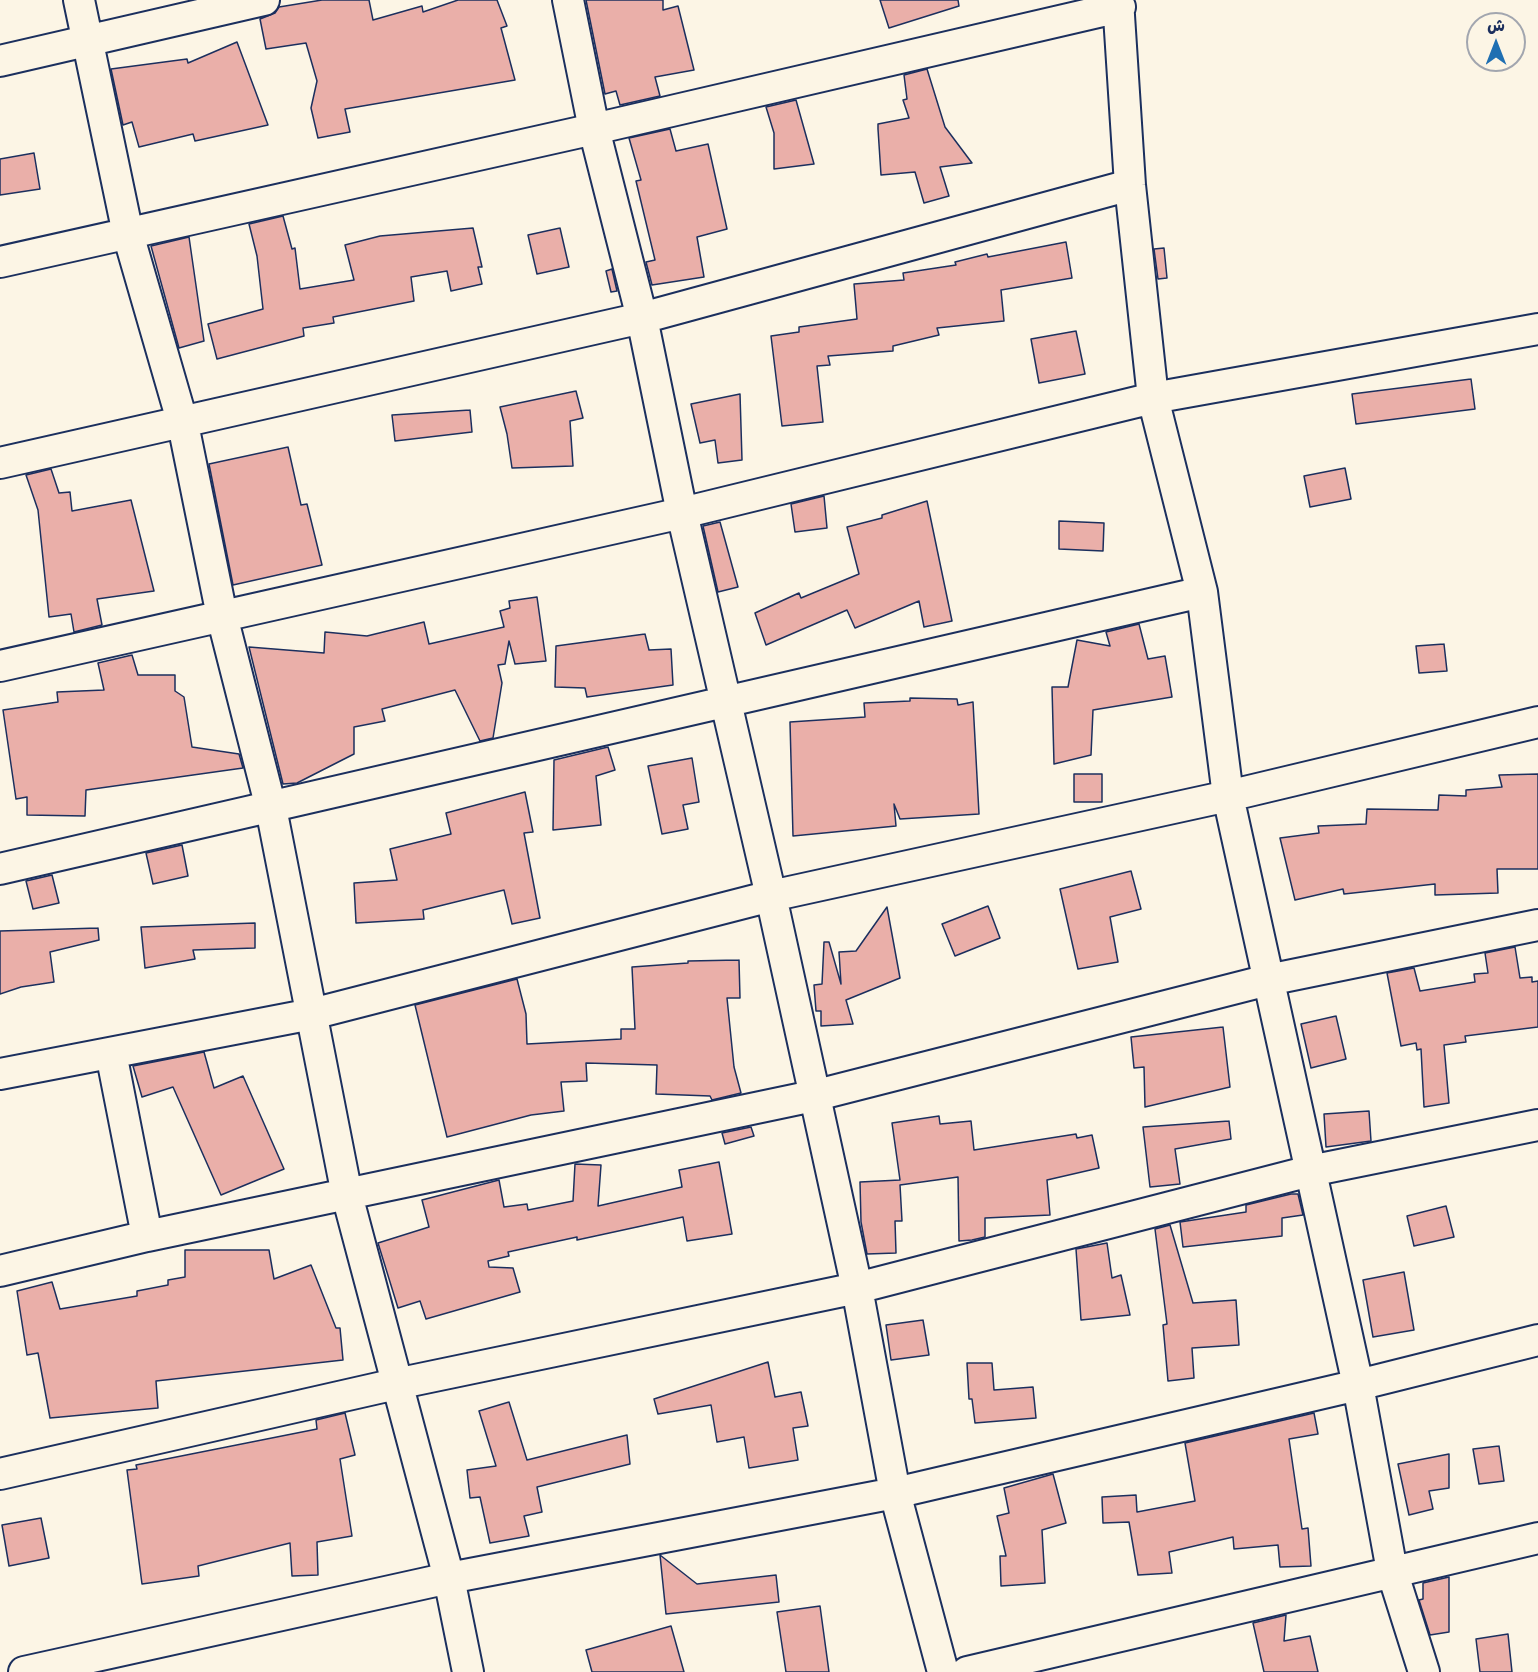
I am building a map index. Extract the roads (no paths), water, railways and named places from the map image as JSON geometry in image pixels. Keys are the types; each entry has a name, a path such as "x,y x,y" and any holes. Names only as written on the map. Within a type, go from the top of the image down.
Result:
{"street":[{"path":"79,0 90,41 129,234 183,424 222,616 271,808 347,1195 448,1578 468,1672"},
{"path":"0,61 264,0"},
{"path":"568,0 594,129 642,318 682,513 771,896 813,1096 857,1288 895,1492 943,1672"},
{"path":"0,262 594,129 1119,3 1130,185 1153,398 1202,592 1228,796 1358,1385 1392,1571 1424,1672"},
{"path":"0,463 183,424 642,318 1130,185"},
{"path":"0,666 682,513 1153,398 1538,329"},
{"path":"0,869 1202,592"},
{"path":"0,1074 312,1014 771,896 1228,796 1538,722"},
{"path":"0,1271 147,1236 813,1096 1268,980 1538,925"},
{"path":"111,1053 147,1236"},
{"path":"0,1474 396,1384 857,1288 1310,1171 1538,1125"},
{"path":"24,1672 448,1578 895,1492 1358,1385 1538,1340"},
{"path":"966,1672 1538,1538"}]}
